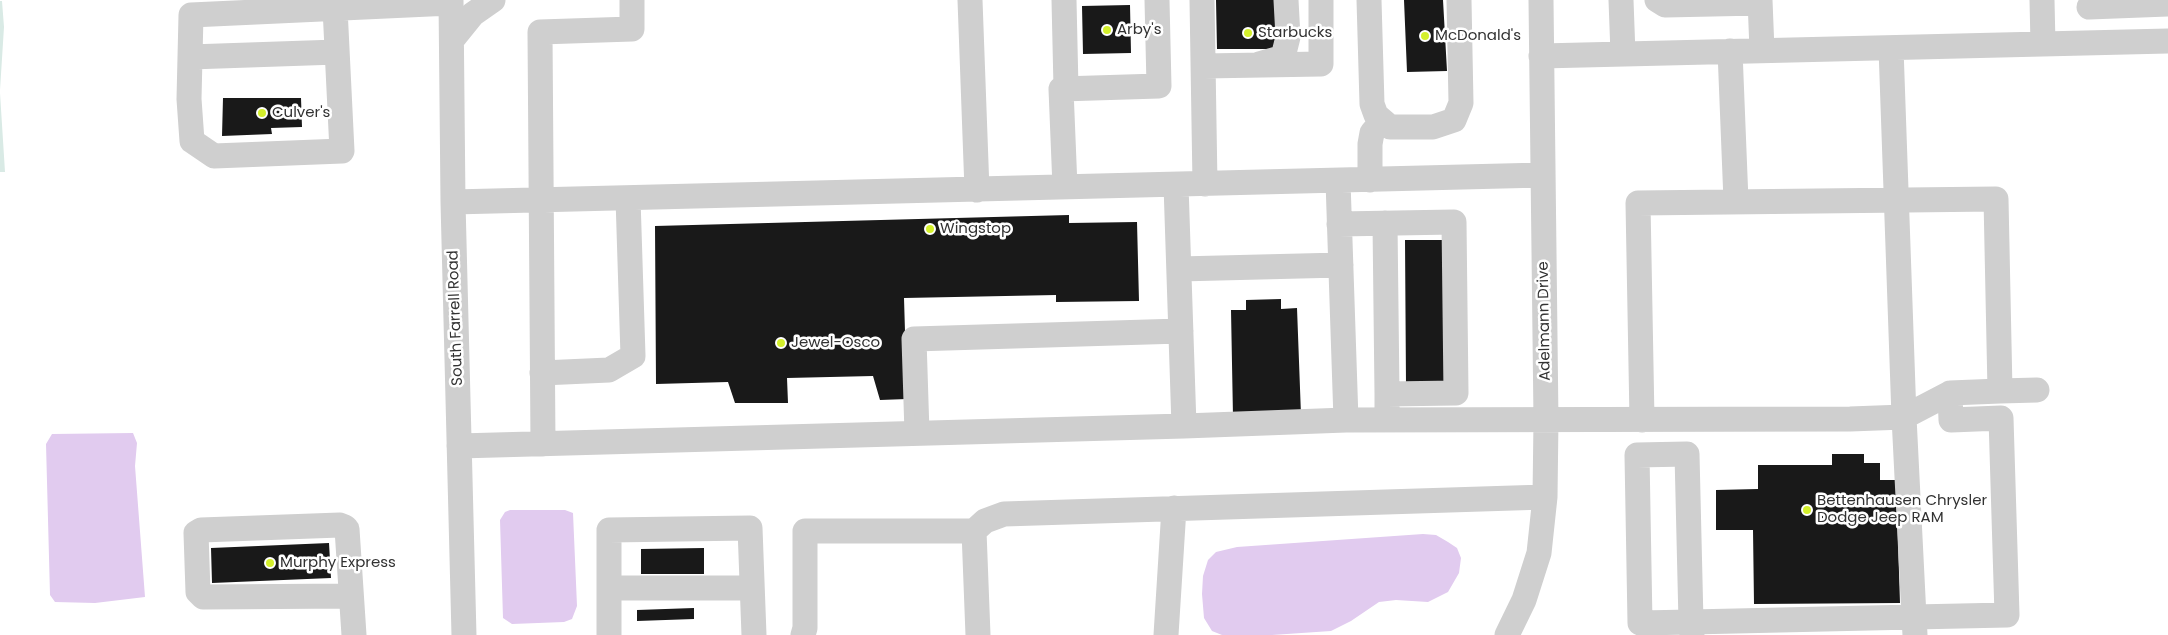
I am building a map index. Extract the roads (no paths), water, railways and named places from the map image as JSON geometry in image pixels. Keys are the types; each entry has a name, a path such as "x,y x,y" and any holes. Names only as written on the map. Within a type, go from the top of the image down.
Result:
{"street":[{"path":"452,40 473,14 492,0"},
{"path":"542,444 540,32 632,29 632,0"},
{"path":"970,0 977,190"},
{"path":"1064,0 1066,88"},
{"path":"1065,187 1061,88 1159,86 1157,0"},
{"path":"1202,0 1205,184"},
{"path":"1257,64 1280,58 1284,53 1288,37 1286,0"},
{"path":"1204,66 1321,64 1322,0"},
{"path":"1369,0 1372,104 1376,116 1390,127 1433,127 1454,120 1462,103 1459,0"},
{"name":"Adelmann Drive","path":"1507,635 1524,600 1539,553 1545,497 1546,420 1541,0"},
{"path":"1621,0 1623,54"},
{"path":"1657,0 1665,5 1760,1 1762,50"},
{"path":"2042,0 2043,44"},
{"path":"335,8 342,151 214,156 192,141 189,99 194,56 191,14 451,2"},
{"name":"South Farrell Road","path":"451,2 453,202 464,635"},
{"path":"2090,43 2089,3 2168,4"},
{"path":"1541,56 2168,41"},
{"path":"1891,48 1895,200 1914,626"},
{"path":"1730,51 1736,201"},
{"path":"194,56 337,52"},
{"path":"1370,180 1370,144 1372,133 1382,122"},
{"path":"453,202 1542,176"},
{"path":"1338,181 1346,420"},
{"path":"1176,184 1184,426"},
{"path":"542,373 609,370 633,356 628,198"},
{"path":"1642,420 1638,203 1996,199 2000,391"},
{"path":"1339,224 1454,222 1456,394 1387,394"},
{"path":"1385,223 1387,420"},
{"path":"1179,269 1341,265"},
{"path":"917,433 914,339 1181,331"},
{"path":"459,446 1346,420 1691,420 1904,417 1950,393 2038,390"},
{"path":"1687,454 1637,455 1640,623 1692,628 1914,626 2007,615 2001,418 1951,420 1950,393"},
{"path":"1691,420 1687,454 1692,628"},
{"path":"803,635 805,628 806,531 974,531 985,521 1004,514 1545,497"},
{"path":"1166,635 1174,508"},
{"path":"351,596 203,598 198,592 196,533 201,530 340,525 348,529 354,635"},
{"path":"609,635 609,530 750,528 754,635"},
{"path":"974,531 978,635"},
{"path":"609,588 752,588"}],"place":[{"name":"Arby's","path":"1107,30"},
{"name":"Starbucks","path":"1248,33"},
{"name":"McDonald's","path":"1425,36"},
{"name":"Culver's","path":"262,113"},
{"name":"Wingstop","path":"930,229"},
{"name":"Jewel-Osco","path":"781,343"},
{"name":"Bettenhausen Chrysler Dodge Jeep RAM","path":"1807,510"},
{"name":"Murphy Express","path":"270,563"}]}
